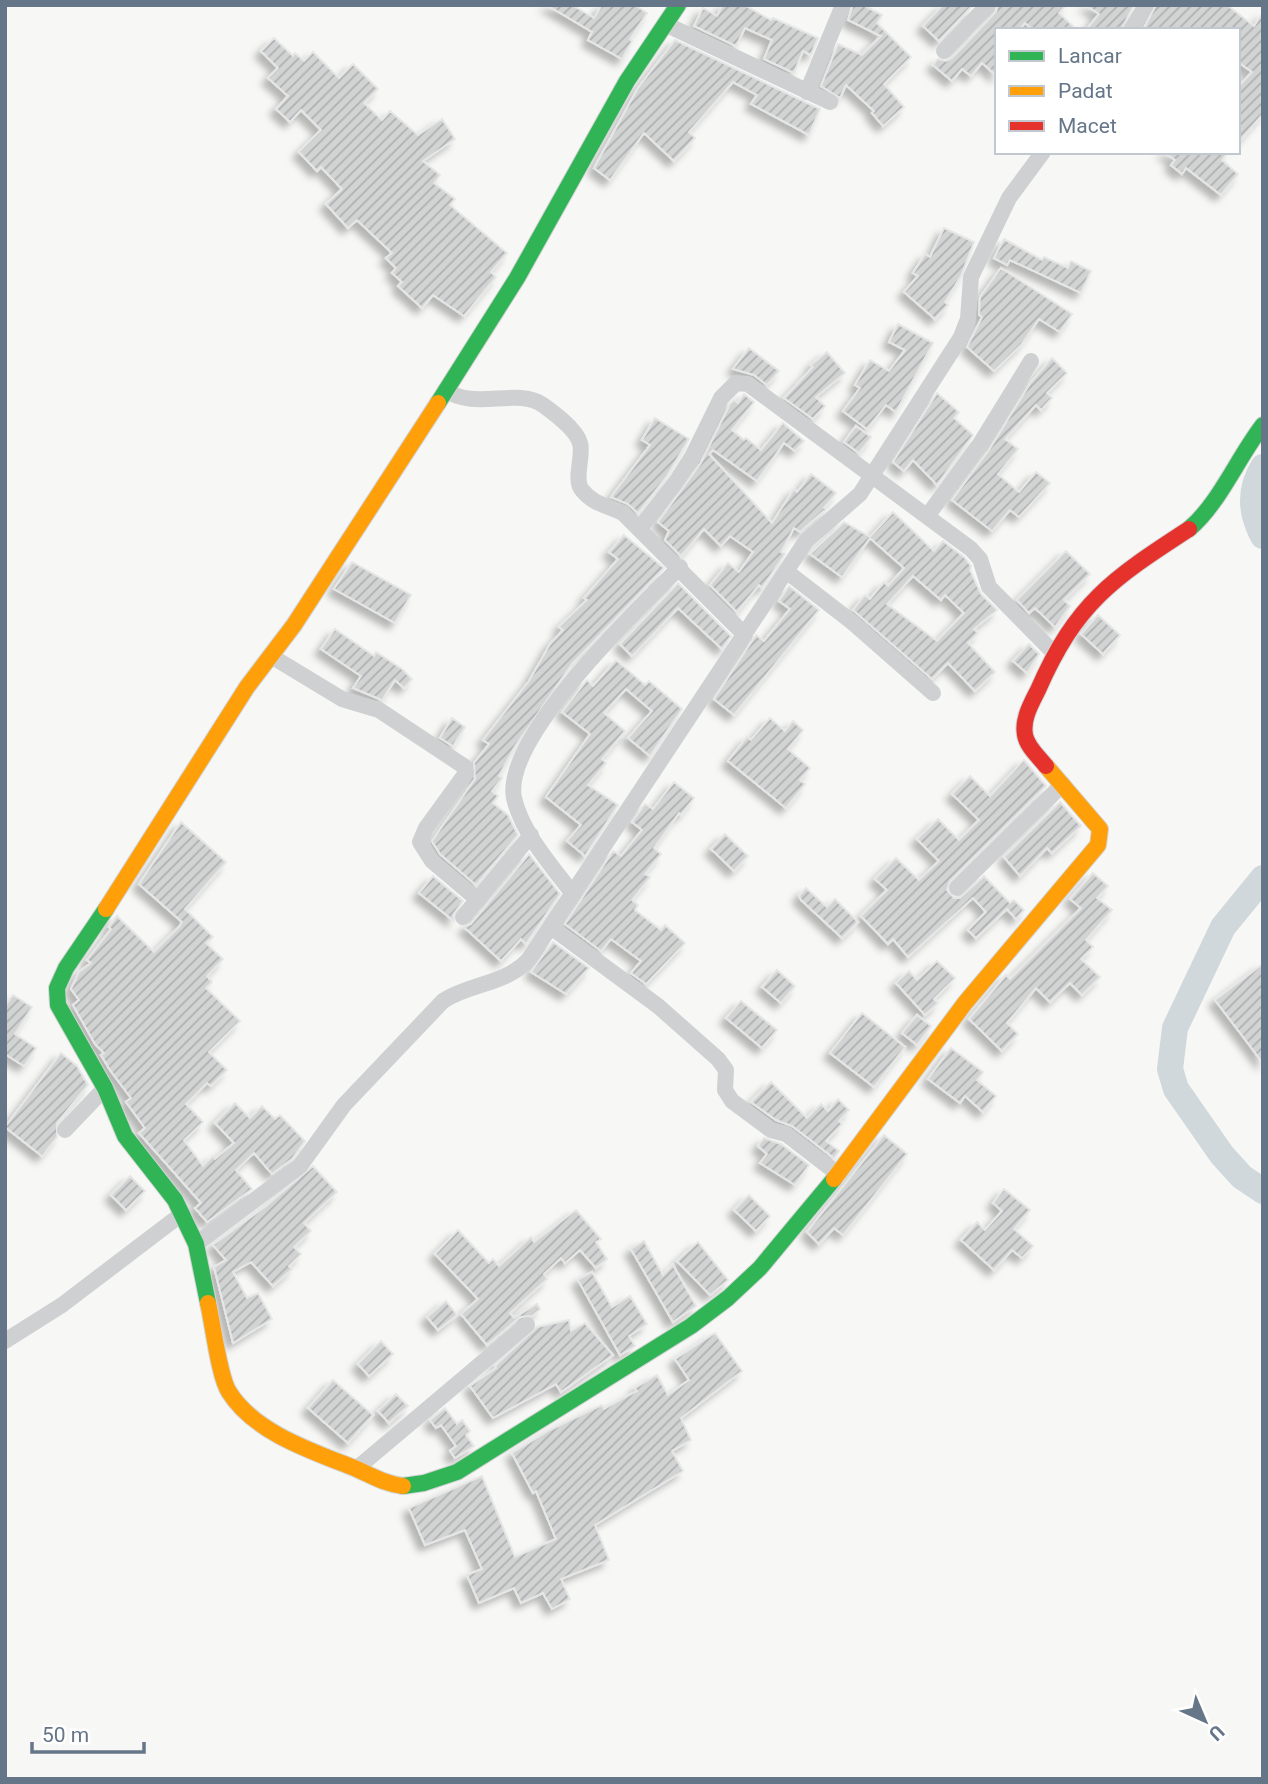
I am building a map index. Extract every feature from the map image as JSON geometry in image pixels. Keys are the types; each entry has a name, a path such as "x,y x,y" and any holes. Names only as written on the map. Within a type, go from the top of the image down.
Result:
{"street":[{"path":"678,5 614,104 517,278 380,495 233,709 158,833 61,978 58,1005 105,1088 125,1136 183,1213 196,1244 230,1396 286,1439 325,1459 356,1469 383,1483 420,1485 457,1472 691,1326 729,1298 760,1268 838,1174 965,1003 1098,845 1100,829 1029,745 1024,721 1054,653 1074,621 1118,575 1191,527 1205,513 1241,452 1263,425"},
{"path":"807,92 843,5"},
{"path":"944,51 988,5"},
{"path":"1132,28 1146,5"},
{"path":"665,24 830,102"},
{"path":"196,1244 300,1166 344,1105 443,1001 455,994 513,974 528,959 716,673 745,635 813,533 854,501 873,477 966,327 971,277 1009,198 1042,154"},
{"path":"928,515 980,444 1031,360"},
{"path":"640,528 692,457 721,398 736,383 748,384 928,515 976,554 989,587 1054,653"},
{"path":"445,390 462,400 529,400 543,405 580,442 582,463 578,481 583,491 598,505 623,513 640,528 745,635"},
{"path":"573,894 531,835 514,796 517,767 525,750 570,683 680,567"},
{"path":"786,571 852,622 933,692"},
{"path":"271,656 342,699 379,710 466,767 466,773 426,828 420,842 432,860 478,900"},
{"path":"957,888 1063,784"},
{"path":"463,917 531,835"},
{"path":"551,927 658,1006 718,1059 726,1070 725,1090 732,1101 771,1130 786,1133 838,1174"},
{"path":"65,1130 105,1088"},
{"path":"5,1341 62,1305 183,1213"},
{"path":"356,1469 527,1325"}],"building":[{"path":"547,5 572,5 594,18 602,5 635,5 647,13 630,39 632,41 622,59 588,40 592,32"},
{"path":"723,5 744,5 771,20 773,18 818,38 811,55 803,51 794,73 764,59 772,40 745,28 736,46 694,26 703,8 717,16"},
{"path":"853,5 863,5 882,15 877,23 911,57 884,84 904,107 883,126 872,113 874,111 846,85 840,98 821,86 838,44 862,55 881,36 848,20"},
{"path":"943,5 973,5 939,41 923,26"},
{"path":"998,5 1066,5 1059,13 1075,28 1031,28 1025,23 1021,28 995,28 995,74 982,63 971,76 962,69 952,81 933,65 938,59 946,61 952,58 996,12"},
{"path":"1086,5 1133,7 1122,28 1088,28 1099,14"},
{"path":"1156,5 1227,5 1254,26 1263,13 1263,114 1240,141 1240,85 1252,72 1240,63 1240,28 1144,28"},
{"path":"274,38 293,56 295,53 304,61 313,52 339,78 353,64 378,89 364,103 382,120 390,111 418,135 442,119 455,139 423,161 440,175 434,183 455,199 450,205 507,253 491,272 496,277 464,316 433,295 422,308 398,286 402,282 392,273 396,268 386,258 392,253 357,220 348,228 326,204 342,189 321,167 317,171 299,152 321,130 301,110 290,122 276,109 288,96 268,78 278,68 261,51"},
{"path":"675,40 820,109 809,135 751,104 757,95 733,82 689,132 695,138 674,161 644,133 610,180 594,168 638,88"},
{"path":"1167,154 1226,154 1222,160 1238,174 1221,195 1186,168 1182,174 1171,165 1175,160"},
{"path":"944,228 974,242 961,276 945,302 948,305 935,319 904,292 918,276 913,273 925,254 930,257"},
{"path":"1004,239 1042,260 1044,257 1068,268 1071,261 1091,271 1081,293 1010,260 1007,265 994,258"},
{"path":"1001,268 1072,314 1060,332 1039,319 1021,345 994,371 967,347 982,317 979,315 980,297"},
{"path":"898,324 933,343 896,412 886,405 867,429 843,411 860,388 855,385 870,360 889,371 905,350 889,342"},
{"path":"749,348 779,371 767,385 754,375 733,369"},
{"path":"827,352 845,373 816,397 825,406 813,419 784,398 813,367 811,365"},
{"path":"1052,358 1067,373 1047,393 1052,398 1041,410 1036,405 1005,439 1018,449 998,474 1019,492 1036,472 1050,483 1019,517 1010,510 992,531 952,500 989,450 1031,382"},
{"path":"937,393 959,412 954,418 973,435 937,485 913,460 904,471 893,462"},
{"path":"744,394 754,402 732,430 744,440 746,438 761,450 783,423 804,441 795,451 784,443 757,481 713,450 709,454 772,523 794,489 797,492 811,474 836,493 824,508 826,509 800,532 794,528 781,552 785,554 762,588 759,585 737,612 710,585 728,563 739,572 753,552 730,536 721,546 704,529 681,556 665,540 669,531 658,522 701,463 730,404 734,400 738,403"},
{"path":"655,418 689,439 667,476 638,513 628,504 611,497 650,445 642,440"},
{"path":"856,426 871,437 859,453 844,442"},
{"path":"893,512 934,551 943,541 971,566 970,570 981,594 997,610 974,629 978,633 968,643 995,672 975,691 948,663 932,679 853,610 865,595 870,599 884,582 888,586 904,568 870,538 842,577 810,554 844,522 870,537","holes":["913,576 941,600 945,595 964,613 937,641 887,604"]},
{"path":"624,535 664,568 572,664 514,748 499,776 502,778 492,791 498,796 493,803 508,815 518,835 476,885 440,854 432,841 475,779 474,763 489,744 483,740 529,681 550,644 563,630 559,627 587,600 584,598 618,559 609,552"},
{"path":"1066,551 1090,574 1064,600 1070,606 1055,627 1035,608 1029,613 1017,600"},
{"path":"352,562 411,595 395,623 334,589"},
{"path":"678,583 731,636 722,649 678,608 632,656 620,644"},
{"path":"789,586 819,610 734,715 714,699 756,635 764,641 790,609 779,601"},
{"path":"1098,615 1120,635 1103,654 1081,634"},
{"path":"335,629 374,656 376,652 412,679 404,688 395,680 382,700 353,688 361,676 321,649"},
{"path":"1029,644 1039,654 1027,673 1013,661"},
{"path":"616,660 645,685 649,681 682,709 650,756 628,738 652,711 626,689 604,713 625,731 602,759 606,763 588,785 618,805 585,856 567,841 581,825 546,797 590,734 562,712 587,680 593,686"},
{"path":"452,718 465,727 453,746 440,738"},
{"path":"770,718 785,731 793,721 803,730 788,749 810,768 800,780 805,784 786,808 728,761 747,737 751,740"},
{"path":"1024,760 1046,786 950,881 947,890 954,898 960,898 984,876 1010,903 1014,900 1024,910 1016,919 1007,909 976,938 968,930 986,912 973,898 908,957 893,939 888,944 861,916 887,890 875,879 896,858 919,880 939,861 917,839 938,819 959,840 979,820 952,794 970,776 990,796"},
{"path":"674,782 694,798 681,815 679,813 654,848 661,854 645,874 650,877 632,900 638,905 635,910 661,930 665,925 685,943 646,984 631,973 641,961 611,939 601,951 565,924 613,851 621,856 642,830 632,822 645,804 653,809"},
{"path":"1060,802 1081,826 1052,853 1047,848 1020,876 1004,857"},
{"path":"181,822 226,862 185,909 213,937 206,943 223,959 207,976 212,982 206,988 240,1021 209,1052 227,1070 211,1086 207,1083 186,1104 203,1122 184,1140 203,1166 213,1156 215,1159 234,1143 215,1123 235,1103 250,1118 262,1106 275,1119 280,1115 305,1141 292,1159 272,1174 254,1153 236,1170 252,1189 207,1222 195,1208 201,1203 139,1133 145,1128 126,1102 131,1098 110,1070 101,1055 104,1053 95,1044 73,1005 79,1000 71,989 79,972 91,963 87,960 111,929 109,927 117,916 154,952 179,927 182,922 139,884"},
{"path":"725,834 748,856 734,871 711,849"},
{"path":"529,854 560,894 526,944 521,939 501,961 464,927 471,924"},
{"path":"1093,873 1108,886 1097,898 1112,910 1086,940 1093,947 1081,959 1100,977 1082,995 1070,983 1050,1002 1036,988 1007,1023 1018,1034 1002,1051 969,1019 1006,975 1010,979 1081,908 1070,899"},
{"path":"433,876 463,901 453,915 454,921 419,893"},
{"path":"806,888 827,907 835,899 858,922 842,938 801,900 799,896"},
{"path":"553,942 589,968 566,994 531,972"},
{"path":"937,961 955,978 934,999 938,1003 925,1015 896,983 909,971 917,980"},
{"path":"1263,964 1263,1063 1215,1000"},
{"path":"777,970 795,986 781,1003 762,987"},
{"path":"13,995 32,1007 15,1034 36,1048 24,1066 5,1054 5,1006"},
{"path":"741,1001 777,1030 762,1048 726,1018"},
{"path":"862,1013 905,1047 874,1087 830,1053"},
{"path":"917,1015 931,1026 917,1045 902,1033"},
{"path":"951,1048 983,1072 977,1080 996,1096 983,1112 965,1096 960,1103 928,1079"},
{"path":"61,1053 77,1066 88,1085 57,1123 57,1137 42,1156 5,1127"},
{"path":"771,1082 807,1118 821,1104 828,1111 838,1099 849,1110 839,1121 842,1124 826,1141 839,1151 834,1158 792,1126 776,1120 751,1102"},
{"path":"884,1135 907,1154 843,1235 834,1228 819,1244 807,1232"},
{"path":"764,1138 781,1144 809,1165 795,1185 760,1163 767,1154 758,1146"},
{"path":"313,1166 337,1192 304,1223 311,1231 294,1247 301,1254 289,1266 292,1269 273,1286 251,1262 233,1272 247,1298 258,1293 272,1319 233,1343 214,1267 226,1260 213,1245 266,1206"},
{"path":"130,1176 145,1191 126,1210 111,1195"},
{"path":"1004,1189 1030,1210 1014,1229 1033,1246 1022,1258 1012,1250 994,1270 961,1240 977,1222 985,1230 1002,1211 993,1203"},
{"path":"749,1195 770,1216 756,1231 734,1210"},
{"path":"576,1210 601,1239 596,1242 607,1259 596,1268 580,1250 565,1263 561,1258 544,1274 547,1279 510,1313 514,1318 537,1304 540,1309 532,1316 520,1317 487,1345 461,1314 478,1299 435,1254 458,1230 489,1263 493,1259 499,1266 531,1237 534,1242"},
{"path":"644,1241 663,1275 673,1265 696,1306 673,1322 631,1249"},
{"path":"698,1242 728,1280 710,1295 677,1261"},
{"path":"592,1272 612,1307 630,1296 647,1324 629,1336 635,1346 620,1355 578,1280"},
{"path":"446,1301 457,1315 438,1330 427,1317"},
{"path":"569,1320 571,1331 585,1323 613,1355 561,1392 556,1384 493,1418 470,1386 496,1368 495,1366 537,1327"},
{"path":"715,1333 742,1371 681,1418 691,1440 672,1451 683,1471 595,1525 609,1560 561,1579 570,1599 552,1609 543,1593 521,1603 514,1588 479,1603 467,1575 482,1569 465,1530 425,1545 409,1508 482,1476 515,1557 556,1539 536,1491 533,1493 512,1453 550,1430 602,1405 604,1409 637,1391 635,1388 657,1375 668,1395 689,1380 675,1359"},
{"path":"381,1341 393,1354 369,1376 358,1364"},
{"path":"333,1380 373,1415 348,1443 308,1408"},
{"path":"396,1394 408,1406 389,1423 378,1411"},
{"path":"445,1408 457,1424 462,1420 470,1431 466,1435 474,1446 455,1458 450,1451 456,1446 441,1425 436,1428 430,1420"}],"waterway":[{"path":"1263,467 1253,493 1254,510 1263,536"},
{"path":"1263,878 1223,927 1175,1028 1170,1069 1176,1089 1222,1155 1242,1177 1263,1191"}],"traffic: fast":[{"path":"438,403 517,278 627,81 678,5"},
{"path":"1189,529 1210,507 1263,425"},
{"path":"106,909 66,968 57,988 58,1005 105,1088 125,1136 175,1200 196,1244 208,1303"},
{"path":"403,1486 424,1483 457,1472 691,1326 728,1298 760,1268 834,1179"}],"traffic: slow":[{"path":"106,909 247,687 294,625 438,403"},
{"path":"834,1179 965,1003 1098,845 1100,829 1046,766"},
{"path":"208,1303 225,1385 240,1406 284,1439 383,1481 403,1486"}],"traffic: jam":[{"path":"1046,766 1028,744 1025,723 1052,660 1067,635 1082,614 1117,579 1189,529"}]}
